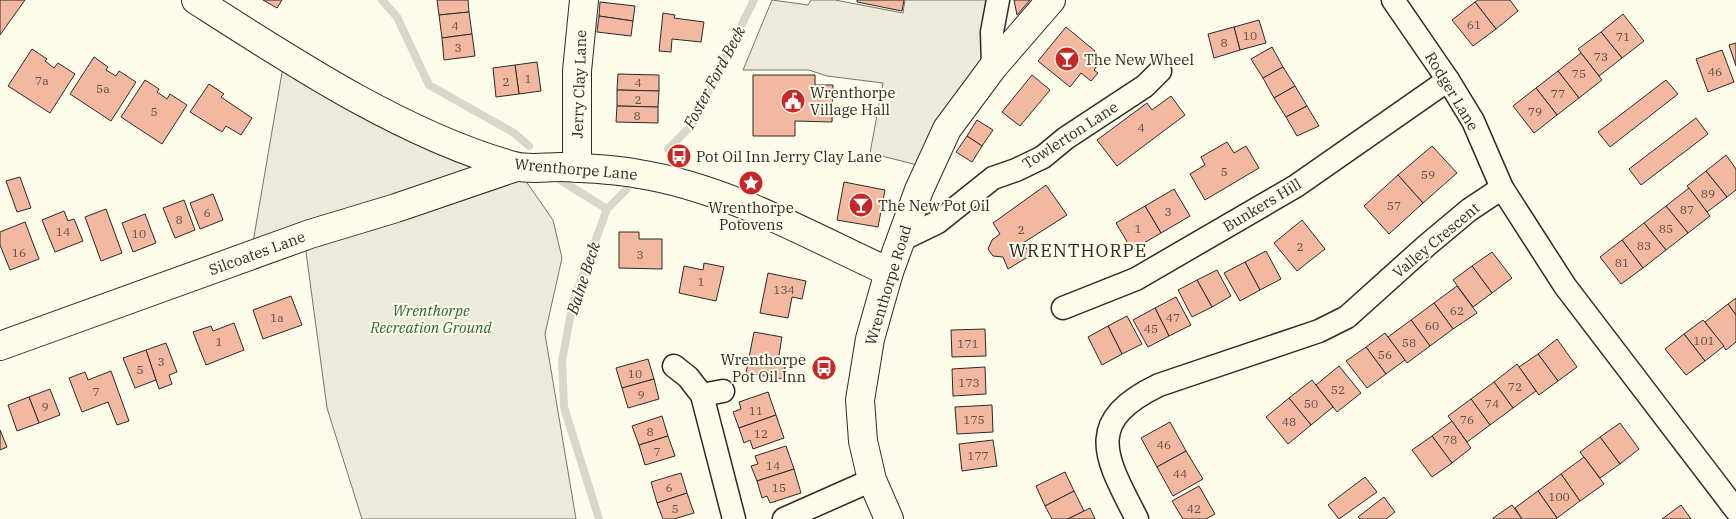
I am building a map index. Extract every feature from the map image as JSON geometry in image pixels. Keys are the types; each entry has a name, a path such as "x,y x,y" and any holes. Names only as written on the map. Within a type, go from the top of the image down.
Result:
{"street":[{"name":"Wrenthorpe Lane","path":"196,0 324,80 414,127 516,167 577,168 638,174 694,186 766,215 889,272"},
{"name":"Jerry Clay Lane","path":"577,168 577,71 584,0"},
{"path":"993,67 992,32 998,0"},
{"name":"Wrenthorpe Road","path":"889,519 872,480 864,441 860,400 870,339 889,272 919,190 947,129 993,67 1051,0"},
{"name":"Rodger Lane","path":"1393,0 1448,80 1473,121 1502,188"},
{"name":"Towlerton Lane","path":"901,240 938,222 993,178 1016,170 1043,156 1066,138 1146,86 1160,71"},
{"name":"Bunkers Hill","path":"1063,308 1136,279 1296,186 1448,80"},
{"name":"Silcoates Lane","path":"0,346 310,234 396,208 516,167"},
{"path":"1502,188 1565,286 1736,510"},
{"name":"Valley Crescent","path":"1137,519 1108,457 1106,439 1111,425 1123,406 1135,396 1159,385 1319,331 1347,317 1469,210 1502,188"},
{"path":"674,366 712,393 734,519"},
{"path":"784,519 872,480"}],"green space":[{"path":"772,0 808,5 811,0 835,0 903,13 905,0 998,0 993,67 929,168 870,153 883,83 827,76 809,70 743,70"},
{"name":"Wrenthorpe Recreation Ground","path":"285,55 516,167 553,220 562,258 545,334 576,519 362,519 327,408 304,237 251,254"}],"building":[{"path":"0,0 25,0 0,35"},
{"path":"263,0 282,0 277,8"},
{"path":"437,0 468,0 469,12 439,15"},
{"path":"857,0 904,0 902,11 857,2"},
{"path":"1014,0 1030,0 1017,15"},
{"path":"1478,0 1510,0 1518,11 1496,29 1475,2"},
{"path":"600,2 635,6 633,21 599,16"},
{"path":"1475,2 1496,29 1473,46 1452,20"},
{"path":"469,12 472,34 442,38 439,15"},
{"path":"663,13 675,15 674,18 704,22 701,42 672,39 671,52 659,51"},
{"path":"1623,14 1644,41 1622,58 1601,32"},
{"path":"599,16 633,21 631,36 597,32"},
{"path":"1259,20 1266,43 1240,50 1234,27"},
{"name":"The New Wheel","path":"1066,27 1095,51 1090,56 1099,63 1094,70 1098,73 1091,81 1081,73 1070,87 1038,61"},
{"path":"1234,27 1240,50 1214,58 1208,34"},
{"path":"1601,32 1622,58 1599,76 1578,49"},
{"path":"472,34 475,56 444,60 442,38"},
{"path":"1736,43 1736,66 1729,45"},
{"path":"1272,47 1283,67 1263,78 1251,59"},
{"path":"32,49 47,59 45,61 54,68 58,63 75,74 50,113 8,86"},
{"path":"1722,50 1734,82 1708,92 1696,59"},
{"path":"1581,53 1602,80 1579,98 1558,71"},
{"path":"94,57 108,67 106,70 116,76 119,71 136,82 111,121 70,94"},
{"path":"537,62 541,91 519,94 515,65"},
{"path":"515,65 519,94 496,97 493,68"},
{"path":"1283,67 1295,86 1274,98 1263,78"},
{"path":"1558,71 1579,98 1557,115 1536,88"},
{"path":"618,74 659,75 659,91 617,90"},
{"name":"Wrenthorpe Village Hall","path":"753,75 815,75 815,85 833,85 832,122 795,121 795,136 753,136"},
{"path":"1032,75 1050,90 1020,126 1002,112"},
{"path":"145,80 159,89 157,92 167,99 170,94 187,105 162,144 121,117"},
{"path":"1666,80 1678,94 1610,147 1598,132"},
{"path":"209,84 224,94 221,97 252,118 241,135 226,126 222,132 190,112"},
{"path":"1295,86 1307,106 1286,117 1274,98"},
{"path":"1536,88 1557,115 1534,133 1513,106"},
{"path":"617,90 659,91 658,107 617,106"},
{"path":"1171,96 1185,115 1117,166 1097,140 1147,103 1152,110"},
{"path":"617,106 658,107 658,123 616,122"},
{"path":"1307,106 1319,126 1297,136 1286,117"},
{"path":"1696,118 1708,134 1641,185 1629,169"},
{"path":"977,120 993,130 982,146 967,136"},
{"path":"967,136 982,146 972,162 956,152"},
{"path":"1227,142 1234,153 1246,146 1259,168 1205,200 1190,174 1205,165 1201,157"},
{"path":"1432,146 1457,173 1423,203 1398,175"},
{"path":"1726,155 1736,169 1736,190 1727,197 1706,171"},
{"path":"1706,171 1727,197 1707,212 1687,186"},
{"path":"1398,175 1423,203 1389,234 1364,206"},
{"path":"20,177 31,208 17,212 6,181"},
{"name":"The New Pot Oil","path":"844,182 885,190 878,227 837,220"},
{"path":"1046,185 1067,215 1023,243 1031,255 1008,269 1003,257 993,256 988,249 992,240 1000,234 993,223"},
{"path":"1689,188 1710,216 1688,233 1666,206"},
{"path":"1174,189 1190,216 1161,233 1145,206"},
{"path":"213,194 223,220 200,229 190,203"},
{"path":"184,200 195,230 175,238 163,208"},
{"path":"1145,206 1161,233 1132,250 1116,223"},
{"path":"1666,206 1688,233 1666,250 1644,223"},
{"path":"106,209 122,253 101,261 85,217"},
{"path":"64,211 68,221 74,219 83,241 55,252 42,220"},
{"path":"145,214 156,243 133,252 122,223"},
{"path":"1302,220 1325,249 1297,271 1274,243"},
{"path":"25,222 39,259 10,270 0,245 0,232"},
{"path":"1644,223 1666,250 1643,268 1622,240"},
{"path":"619,232 639,232 639,239 662,239 662,269 619,268"},
{"path":"1622,240 1643,268 1621,284 1600,257"},
{"path":"1266,251 1281,279 1260,290 1245,262"},
{"path":"1492,252 1512,278 1492,293 1472,266"},
{"path":"1245,262 1260,290 1240,301 1224,273"},
{"path":"704,263 724,267 716,301 679,293 684,266 703,270"},
{"path":"1472,266 1492,293 1473,307 1453,280"},
{"path":"1217,270 1231,296 1212,307 1197,280"},
{"path":"768,273 806,281 802,299 792,297 788,318 760,313"},
{"path":"1197,280 1212,307 1192,317 1178,290"},
{"path":"1457,286 1477,313 1453,329 1434,303"},
{"path":"291,296 302,325 263,339 253,310"},
{"path":"1176,297 1191,325 1169,336 1155,308"},
{"path":"1736,298 1736,315 1728,304"},
{"path":"1434,303 1453,329 1430,346 1411,320"},
{"path":"1728,304 1736,315 1736,342 1726,350 1705,322"},
{"path":"1155,308 1169,336 1148,347 1133,320"},
{"path":"1127,316 1142,344 1122,354 1108,326"},
{"path":"1411,320 1430,346 1407,363 1388,337"},
{"path":"1703,320 1724,346 1705,361 1684,334"},
{"path":"234,323 244,350 206,365 193,332 211,326 213,331"},
{"path":"1108,326 1122,354 1102,365 1088,337"},
{"path":"985,329 986,356 952,357 951,330"},
{"path":"754,332 782,337 778,361 786,362 783,379 746,373"},
{"path":"1385,333 1405,360 1386,374 1366,347"},
{"path":"1684,334 1705,361 1686,375 1665,349"},
{"path":"1557,339 1577,367 1558,381 1538,354"},
{"path":"166,343 177,372 169,375 172,384 159,389 146,350"},
{"path":"1366,347 1386,374 1367,388 1346,361"},
{"path":"146,350 156,380 135,388 123,358"},
{"path":"1538,354 1558,381 1539,395 1519,367"},
{"path":"648,359 654,379 622,388 616,368"},
{"path":"1517,364 1536,391 1513,408 1494,382"},
{"path":"1339,366 1361,393 1337,412 1316,385"},
{"path":"985,367 986,394 953,396 952,369"},
{"path":"111,371 129,421 117,425 108,402 82,412 69,378 85,372 88,380"},
{"path":"654,379 659,399 628,408 622,388"},
{"path":"1312,380 1333,407 1311,425 1289,398"},
{"path":"1494,382 1513,408 1490,425 1471,399"},
{"path":"50,389 60,415 39,423 29,397"},
{"path":"768,392 776,415 739,428 733,412 741,409 739,402"},
{"path":"29,397 39,423 17,431 8,405"},
{"path":"1289,398 1311,425 1288,444 1266,417"},
{"path":"1471,399 1490,425 1467,442 1448,416"},
{"path":"992,405 993,432 957,434 955,407"},
{"path":"776,415 784,438 753,449 750,440 744,443 739,428"},
{"path":"662,416 668,436 639,445 632,426"},
{"path":"1452,421 1471,448 1452,463 1432,436"},
{"path":"1170,422 1186,451 1157,467 1141,438"},
{"path":"1620,423 1639,449 1620,464 1600,437"},
{"path":"0,430 7,447 0,450"},
{"path":"668,436 675,456 645,465 639,445"},
{"path":"1432,436 1452,463 1432,477 1412,450"},
{"path":"1600,437 1620,464 1600,478 1580,452"},
{"path":"993,440 997,466 962,471 959,444"},
{"path":"786,446 794,469 757,481 751,466 758,464 755,456"},
{"path":"1186,451 1203,479 1173,496 1157,467"},
{"path":"1584,457 1604,484 1580,501 1561,474"},
{"path":"794,469 801,493 770,503 767,496 762,498 757,481"},
{"path":"1065,472 1074,491 1045,506 1036,486"},
{"path":"681,473 687,493 657,503 651,482"},
{"path":"1561,474 1580,501 1557,518 1538,491"},
{"path":"1365,477 1377,492 1339,519 1328,505"},
{"path":"1199,486 1215,514 1206,519 1183,519 1172,501"},
{"path":"1074,491 1084,511 1068,519 1052,519 1045,506"},
{"path":"1538,491 1556,519 1522,519 1515,508"},
{"path":"687,493 694,513 674,519 663,519 657,503"},
{"path":"1384,497 1395,512 1386,519 1360,519 1358,517"},
{"path":"1512,505 1522,519 1493,519 1493,518"},
{"path":"1681,505 1691,519 1662,519"},
{"path":"1090,508 1095,519 1068,519"}],"waterway":[{"name":"Balne Beck","path":"382,0 397,17 429,85 514,133 529,146"},
{"name":"Foster Ford Beck","path":"668,149 691,126 754,0"},
{"name":"Balne Beck","path":"560,180 607,209"},
{"name":"Balne Beck","path":"599,519 564,407 562,361 573,302 607,209 626,190"}],"place":[{"name":"The New Wheel","path":"1067,59"},
{"name":"Wrenthorpe Village Hall","path":"793,101"},
{"name":"Pot Oil Inn Jerry Clay Lane","path":"679,156"},
{"name":"Wrenthorpe Potovens","path":"751,183"},
{"name":"The New Pot Oil","path":"861,205"},
{"name":"Wrenthorpe Pot Oil Inn","path":"824,368"}],"district":[{"name":"WRENTHORPE","path":"1078,250"}]}
